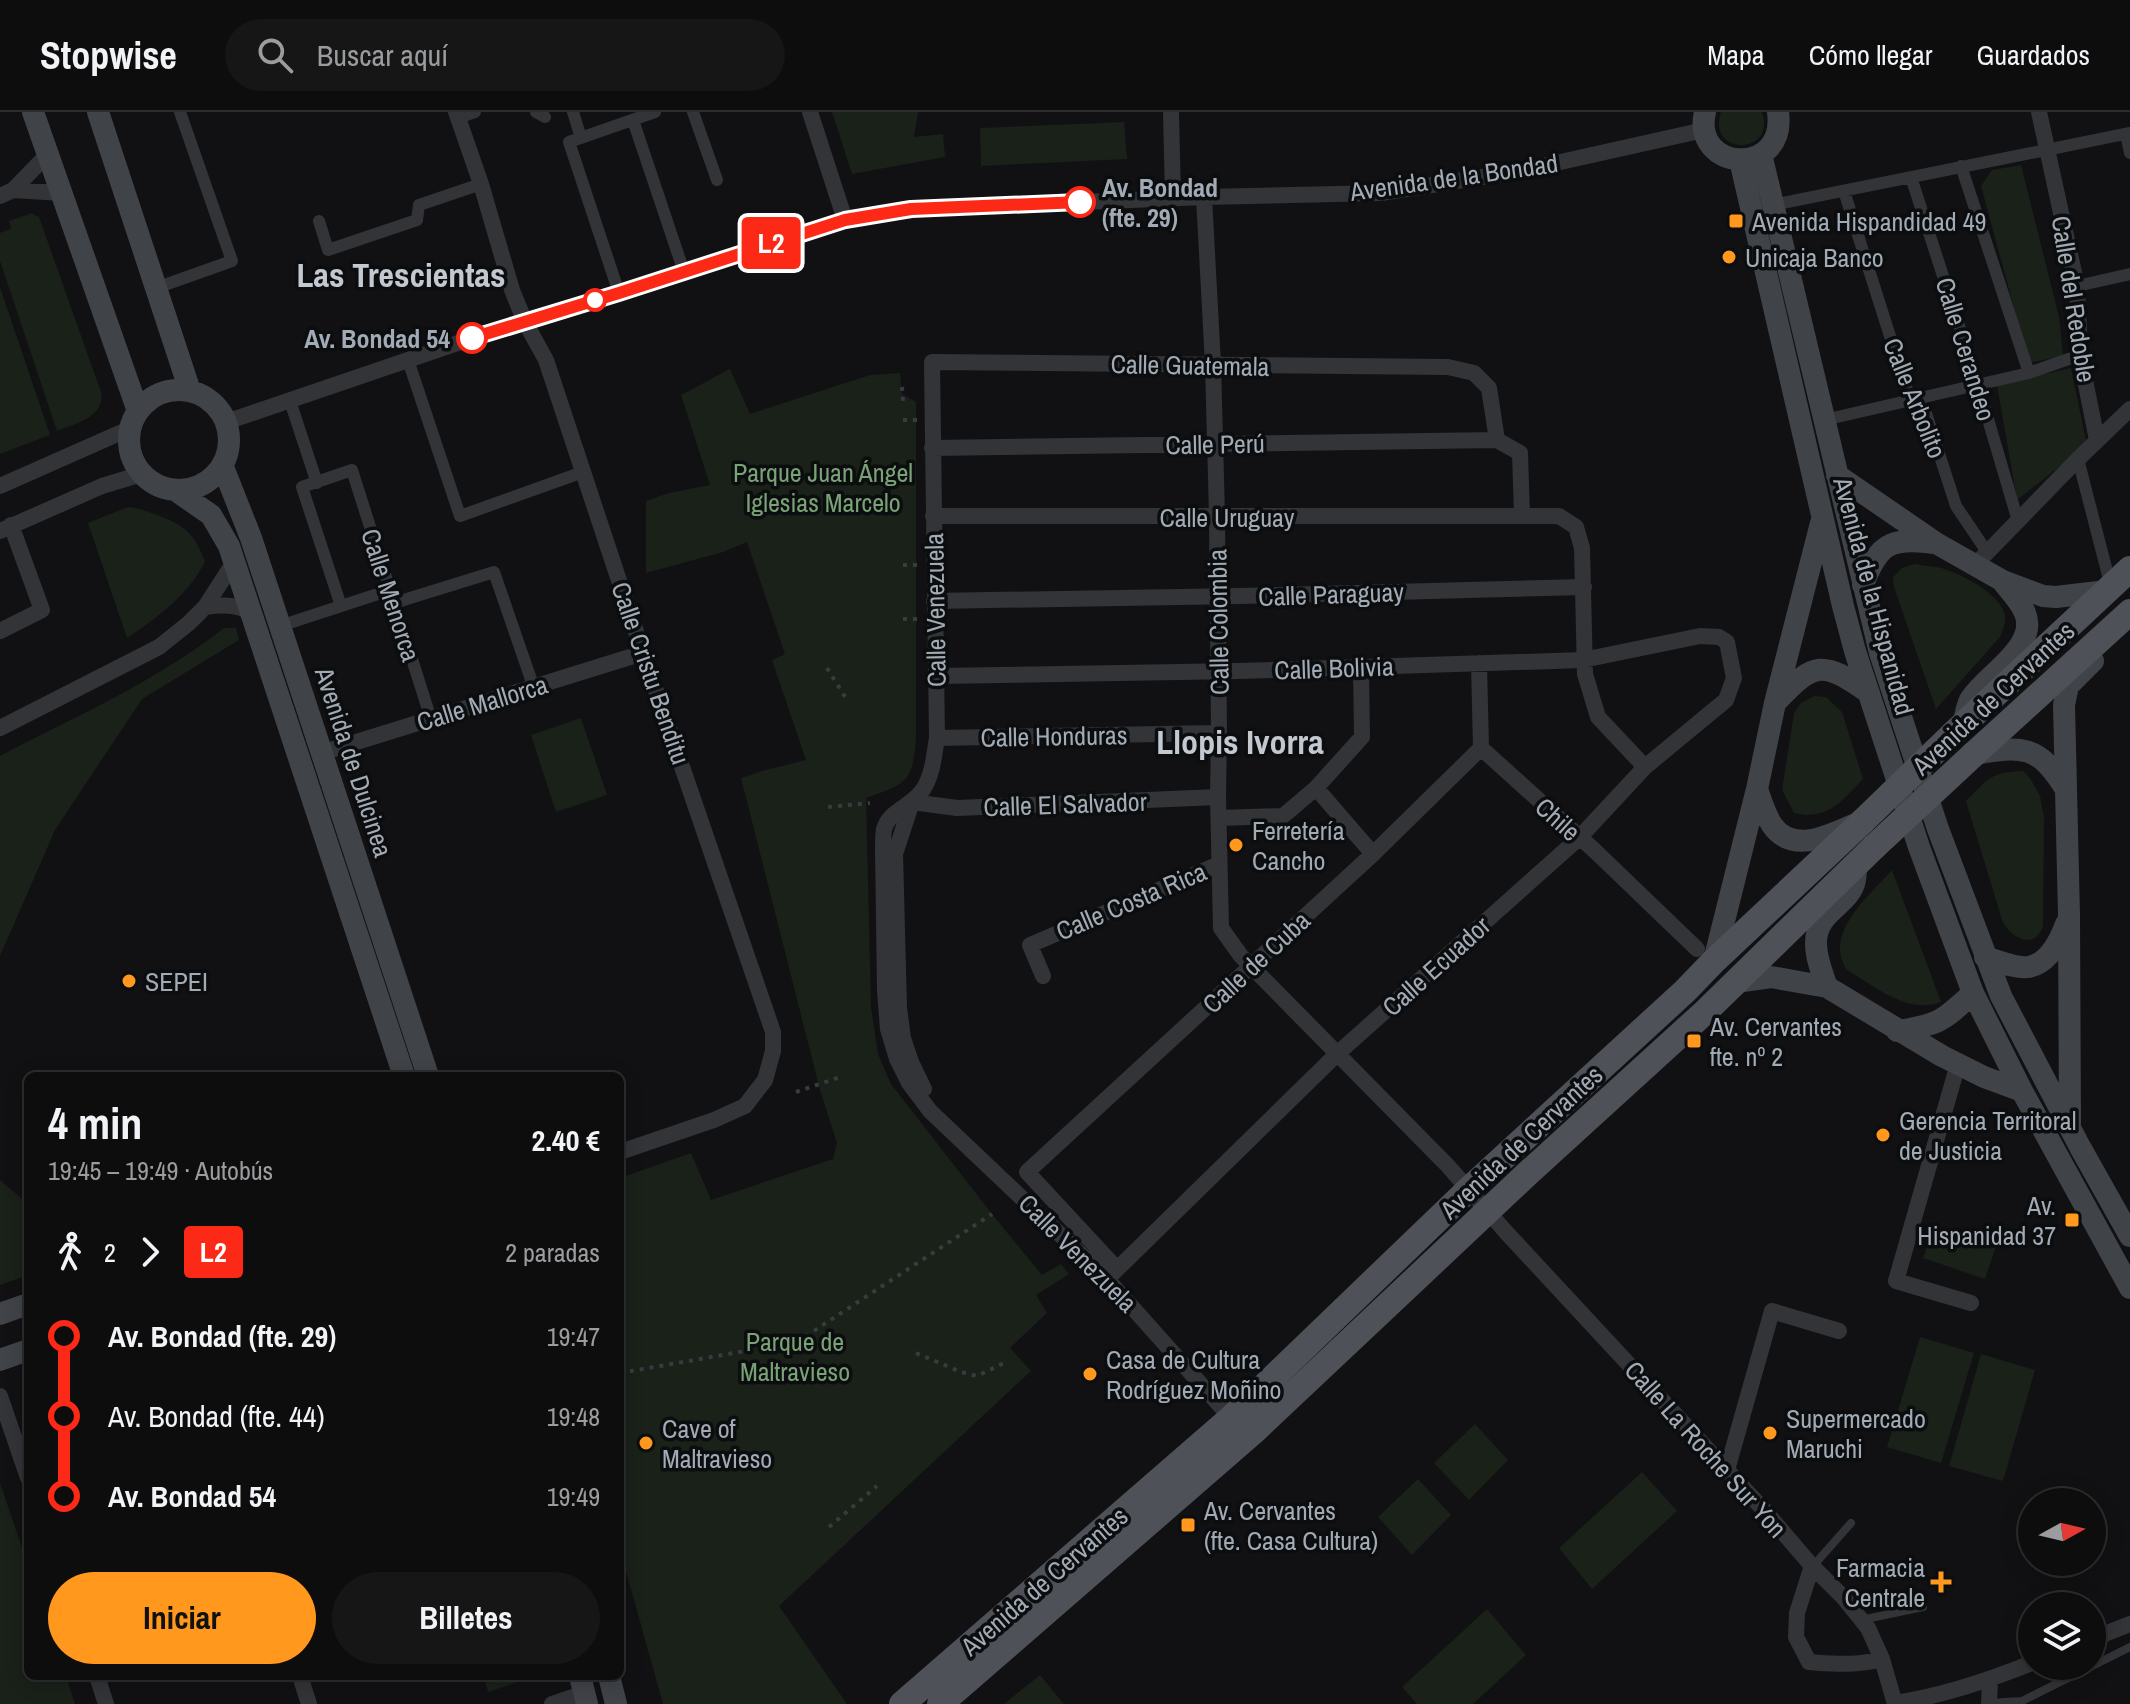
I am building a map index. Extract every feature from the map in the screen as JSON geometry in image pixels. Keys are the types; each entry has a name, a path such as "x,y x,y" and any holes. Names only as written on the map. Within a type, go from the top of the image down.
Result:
{"main road":[{"path":"33,112 134,420 130,446 134,461 146,477 159,486 175,490 202,485 223,467 229,441 226,422 210,400 178,389 156,395 134,420"},
{"path":"98,112 190,391"},
{"path":"1705,121 1709,143 1717,152 1728,158 1750,157 1775,140 1780,112"},
{"name":"Avenida de la Hispanidad","path":"1750,157 1773,205 1880,653 1938,829 2001,996 2130,1236"},
{"name":"Avenida de la Hispanidad","path":"1750,157 1749,195 1843,606 1919,847 1973,993 2022,1091 2130,1288"},
{"name":"Avenida de Dulcinea","path":"223,467 251,538 427,1072"},
{"path":"1837,475 1936,543"},
{"name":"Avenida de Dulcinea","path":"175,490 211,515 229,546 403,1072"},
{"path":"1706,955 1757,789 1775,703 1822,518"},
{"path":"1863,585 1872,563 1882,550 1901,541 1936,543 1980,559 2003,581 2025,613 2028,628 2024,642 1971,698 1959,729"},
{"name":"Avenida de Cervantes","path":"902,1704 1231,1418 1468,1190 1685,991 1706,955 1862,822 2130,569"},
{"path":"2003,581 2043,596 2056,597 2109,589"},
{"name":"Avenida de Cervantes","path":"940,1704 1253,1432 1736,982 1974,754 2130,612"},
{"path":"2070,1129 2065,694 2068,686 2099,655 2097,641"},
{"path":"1775,703 1803,675 1822,669 1845,676 1869,693"},
{"path":"1974,754 2005,749 2031,751 2053,770 2065,788"},
{"path":"1757,789 1770,822 1784,837 1804,841 1825,838 1862,822"},
{"path":"1827,987 1818,960 1816,939 1824,918 1852,889 1865,856"},
{"path":"1985,957 2028,967 2038,963 2056,944 2069,915"},
{"path":"1736,982 1771,977 1827,987 1897,1031 1958,1064 2022,1091"},
{"path":"1897,1031 1943,1020 1973,993"},
{"path":"0,1314 24,1305"},
{"path":"0,1360 24,1351"},
{"path":"610,1680 616,1704"}],"street":[{"path":"156,288 232,261 180,112"},
{"path":"457,115 475,112"},
{"path":"573,112 581,138"},
{"path":"619,293 569,142 655,112"},
{"path":"693,112 717,180"},
{"path":"810,112 845,220"},
{"path":"1171,112 1173,198"},
{"name":"Calle del Redoble","path":"2039,112 2077,286 2080,355 2097,440"},
{"name":"Calle Cristu Benditu","path":"457,115 512,290 546,360 773,1032 773,1051 765,1080 745,1106 714,1120 624,1151"},
{"path":"633,120 684,272"},
{"name":"Avenida de la Bondad","path":"226,422 490,332 845,220 911,209 1381,193 1520,171 1705,121"},
{"path":"1773,205 2128,133 2130,153"},
{"path":"7,193 48,154"},
{"path":"1961,166 2029,373"},
{"name":"Calle Cerandeo","path":"1911,177 1978,384 2018,521"},
{"path":"319,221 328,250 417,220 419,205 481,184"},
{"name":"Calle Arbolito","path":"1844,191 1908,393 1926,413 1956,506 1980,559"},
{"path":"7,193 62,193"},
{"name":"Calle Colombia","path":"1204,197 1217,516 1221,928 1241,956 1468,1190"},
{"path":"2077,286 2130,274"},
{"path":"1824,420 2029,373 2080,355"},
{"path":"408,360 460,516 583,472"},
{"name":"Calle Guatemala","path":"932,362 1448,367 1474,373 1489,388 1497,440"},
{"name":"Calle Venezuela","path":"932,362 937,738 932,769 923,790 912,802 895,854 899,1008 903,1038 928,1095 952,1130 1112,1274 1231,1418"},
{"path":"290,401 317,483 302,487 341,606"},
{"path":"1980,559 2130,409"},
{"path":"0,486 134,420"},
{"path":"1497,440 1520,453 1522,516"},
{"name":"Calle Perú","path":"932,448 1497,440"},
{"path":"2078,459 2109,589"},
{"name":"Calle Menorca","path":"317,483 352,470 431,719"},
{"path":"0,631 42,610 5,528 102,486 135,476 146,477"},
{"name":"Calle Uruguay","path":"933,516 1559,516 1576,527 1582,548 1583,660 1598,717 1645,767"},
{"path":"0,728 159,647 205,607 234,562"},
{"path":"394,603 494,572 534,688"},
{"name":"Calle Paraguay","path":"934,601 1584,587"},
{"path":"280,626 390,590"},
{"path":"205,607 234,606 251,612"},
{"name":"Calle Bolivia","path":"937,676 1583,660 1700,636 1719,637 1727,642"},
{"name":"Calle Ecuador","path":"1112,1274 1337,1054 1579,838 1645,767 1726,700 1734,678 1727,642"},
{"name":"Calle Mallorca","path":"321,753 643,653"},
{"path":"1479,663 1481,748"},
{"path":"1219,818 1283,816 1316,788 1362,737 1361,667"},
{"name":"Calle Honduras","path":"937,738 1219,733"},
{"name":"Chile","path":"1481,748 1706,955"},
{"name":"Calle de Cuba","path":"1112,1274 1027,1172 1373,854 1481,748"},
{"path":"1316,788 1373,854"},
{"name":"Calle El Salvador","path":"912,802 957,808 1218,797"},
{"name":"Calle Costa Rica","path":"1043,976 1030,945 1219,864"},
{"path":"1958,1064 1896,1281 1971,1303"},
{"name":"Calle La Roche Sur Yon","path":"1468,1190 1843,1597 1868,1628 1882,1659 1895,1703"},
{"path":"1727,1470 1772,1311 1839,1331"},
{"path":"0,1396 24,1466"},
{"path":"1812,1566 1797,1613 1796,1637 1809,1662 1859,1665 1882,1659"},
{"path":"2106,1633 2130,1624"},
{"path":"1895,1703 1925,1699 2018,1669"},
{"path":"98,1680 106,1704"},
{"path":"301,1680 309,1704"},
{"path":"1989,1704 1990,1680"},
{"path":"552,1704 584,1691"}],"lane":[{"path":"1812,1566 1851,1523"},
{"path":"1861,1620 1923,1607"},
{"path":"1989,1704 2022,1701 2130,1647"}],"path":[{"path":"902,387 903,402"},
{"path":"827,668 847,700"},
{"path":"828,807 870,803"},
{"path":"796,1092 843,1076"},
{"path":"624,1372 797,1342 992,1214"},
{"path":"916,1353 977,1376 1006,1362"},
{"path":"829,1527 877,1486"}],"green space":[{"path":"832,112 918,112 914,137 943,134 945,157 852,174"},
{"path":"1721,112 1762,112 1764,126 1760,137 1752,143 1731,143 1723,137 1719,126"},
{"path":"1124,122 1127,159 981,166 980,128"},
{"path":"2021,165 2059,317 2063,356 2029,363 1981,186 1992,170"},
{"path":"32,213 39,217 102,395 101,403 92,415 57,431 0,261 0,233 11,229 9,221"},
{"path":"0,287 50,435 0,454"},
{"path":"2071,368 2087,445 2017,500 1997,385"},
{"name":"Parque de Maltravieso","path":"730,369 750,414 870,375 900,373 902,394 916,402 915,751 906,779 866,798 871,1007 878,1054 891,1084 1042,1275 1061,1264 1069,1274 1036,1295 1047,1313 1010,1348 1031,1371 779,1606 847,1704 663,1704 624,1564 624,1177 691,1153 711,1200 833,1159 837,1143 820,1090 741,778 806,760 772,660 785,654 747,542 723,552 646,573 646,501 710,485 681,395"},
{"path":"128,507 160,516 183,528 198,545 205,562 181,595 127,638 88,523"},
{"path":"1915,564 1941,568 1968,579 1994,598 2005,615 2000,637 1936,709 1894,587 1893,577 1902,568"},
{"path":"224,628 236,628 239,640 142,699 55,830 0,956 0,756 144,681"},
{"path":"1814,696 1826,697 1842,712 1863,779 1833,807 1825,812 1806,815 1794,813 1782,790 1794,713 1801,703"},
{"path":"581,718 607,795 556,812 531,735"},
{"path":"2023,771 2040,796 2044,818 2043,926 2039,934 2029,940 2016,936 2002,920 1966,801 1990,778"},
{"path":"1892,870 1941,1002 1916,1005 1892,997 1847,970 1841,956 1840,943 1844,929 1862,903"},
{"path":"0,1180 24,1201 24,1276 0,1285"},
{"path":"1934,1226 1996,1246 1985,1279 1923,1258"},
{"path":"1920,1337 1974,1353 1941,1463 1887,1447"},
{"path":"1981,1354 2035,1370 2003,1481 1949,1466"},
{"path":"1475,1424 1508,1460 1469,1500 1434,1463"},
{"path":"1642,1472 1677,1511 1592,1589 1559,1548"},
{"path":"1418,1479 1451,1515 1412,1555 1378,1517"},
{"path":"0,1483 24,1553 24,1680 67,1680 75,1704 0,1704"},
{"path":"1487,1609 1526,1655 1473,1704 1417,1704 1402,1687"},
{"path":"1040,1675 1064,1704 1004,1704"},
{"path":"484,1680 524,1680 488,1692"}],"bus line":[{"name":"L2","path":"472,338 845,220 911,209 1080,202"}],"place":[{"name":"Av. Bondad (fte. 29)","path":"1080,202"},
{"name":"Avenida Hispandidad 49","path":"1736,221"},
{"name":"Unicaja Banco","path":"1729,257"},
{"name":"Av. Bondad 54","path":"472,338"},
{"name":"Ferretería Cancho","path":"1236,845"},
{"name":"SEPEI","path":"129,981"},
{"name":"Av. Cervantes fte. nº 2","path":"1694,1041"},
{"name":"Gerencia Territoral de Justicia","path":"1883,1135"},
{"name":"Av. Hispanidad 37","path":"2072,1220"},
{"name":"Casa de Cultura Rodríguez Moñino","path":"1090,1374"},
{"name":"Supermercado Maruchi","path":"1770,1433"},
{"name":"Cave of Maltravieso","path":"646,1443"},
{"name":"Av. Cervantes (fte. Casa Cultura)","path":"1188,1525"},
{"name":"Farmacia Centrale","path":"1941,1582"}],"district":[{"name":"Las Trescientas","path":"401,275"},
{"name":"Llopis Ivorra","path":"1240,742"}],"park label":[{"name":"Parque Juan Ángel Iglesias Marcelo","path":"823,487"}]}
